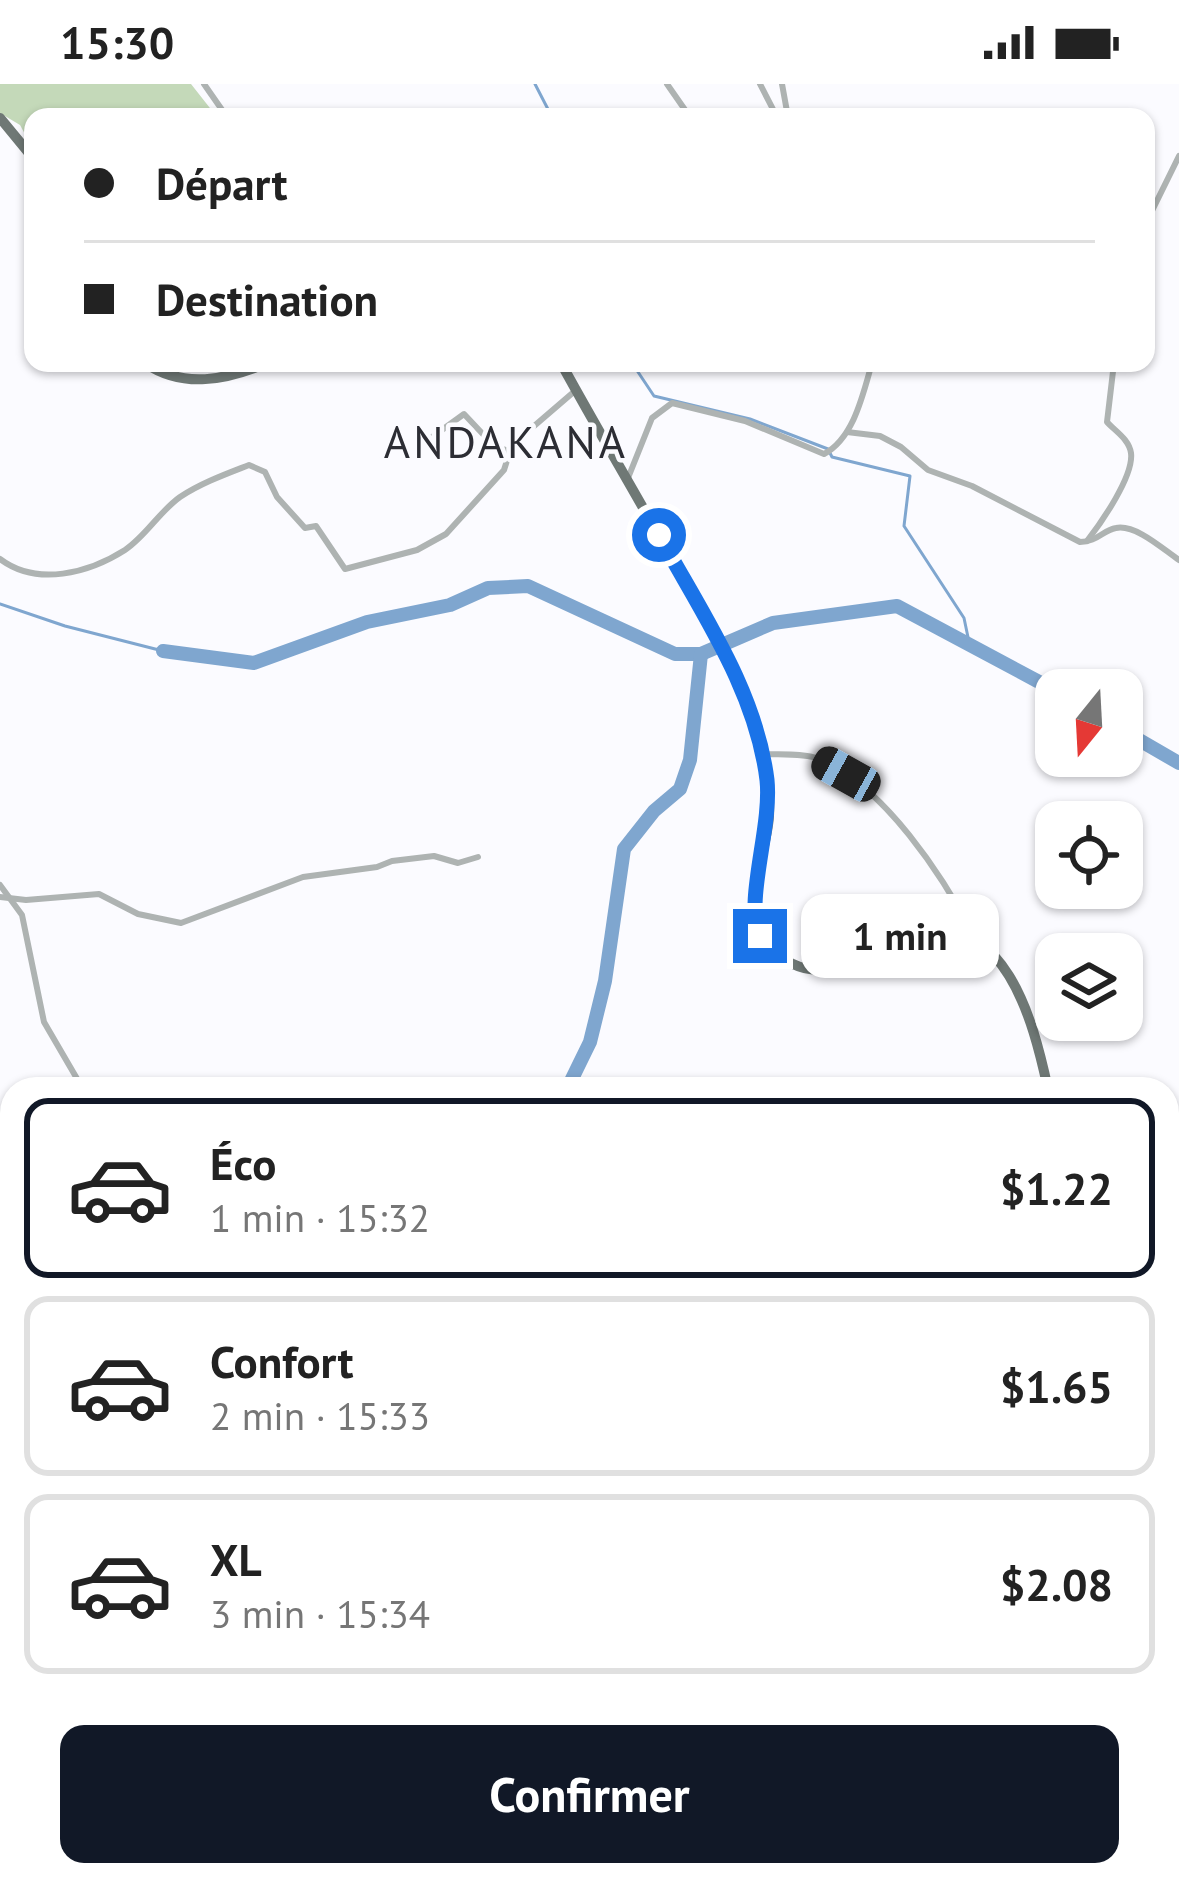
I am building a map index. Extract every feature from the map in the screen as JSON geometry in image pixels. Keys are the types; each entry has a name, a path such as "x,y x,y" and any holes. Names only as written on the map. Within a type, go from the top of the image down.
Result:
{"main road":[{"path":"0,118 24,147"},
{"path":"158,372 165,377 207,380 235,372"},
{"path":"566,372 724,649 763,754 769,816 753,913 760,936 778,956 801,968 827,969 912,931 950,930 976,940 1009,973 1035,1033 1045,1077"}],"street":[{"path":"1155,205 1179,156"},
{"path":"628,479 652,418 672,403 745,422 824,454 836,448 847,432 869,372"},
{"path":"1087,541 1107,515 1130,464 1126,439 1107,422 1113,372"},
{"path":"0,559 34,574 77,572 124,550 185,494 249,464 266,472 277,497 305,527 316,526 345,569 417,550 446,534 504,470 509,451 576,390"},
{"path":"417,448 464,414 495,447 509,451"},
{"path":"847,432 880,436 928,470 972,486 1074,539 1087,541 1103,537 1114,527 1125,528 1179,560"},
{"path":"763,754 815,757 846,774 944,879 976,940"},
{"path":"4,898 99,894 138,914 181,923 303,877 434,856 458,863 478,857"},
{"path":"0,885 4,898 22,915 44,1022 76,1077"},
{"path":"498,1887 510,1887"}],"green space":[{"path":"0,84 191,84 210,108 24,108 24,132 0,113"}],"waterway":[{"path":"535,84 547,108"},
{"path":"638,372 654,396 750,419 828,449 832,457 910,476 904,526 964,618 969,642"},
{"path":"163,651 254,663 367,622 450,605 488,588 528,586 675,654 701,654 773,623 897,606 1035,680"},
{"path":"0,604 163,651"},
{"path":"573,1077 590,1042 605,981 624,849 654,811 680,789 690,760 701,654"},
{"path":"1143,742 1179,763"}],"district":[{"name":"ANDAKANA","path":"506,442"}],"route":[{"path":"659,535 724,649 763,754 769,816 753,913 760,936"}]}
